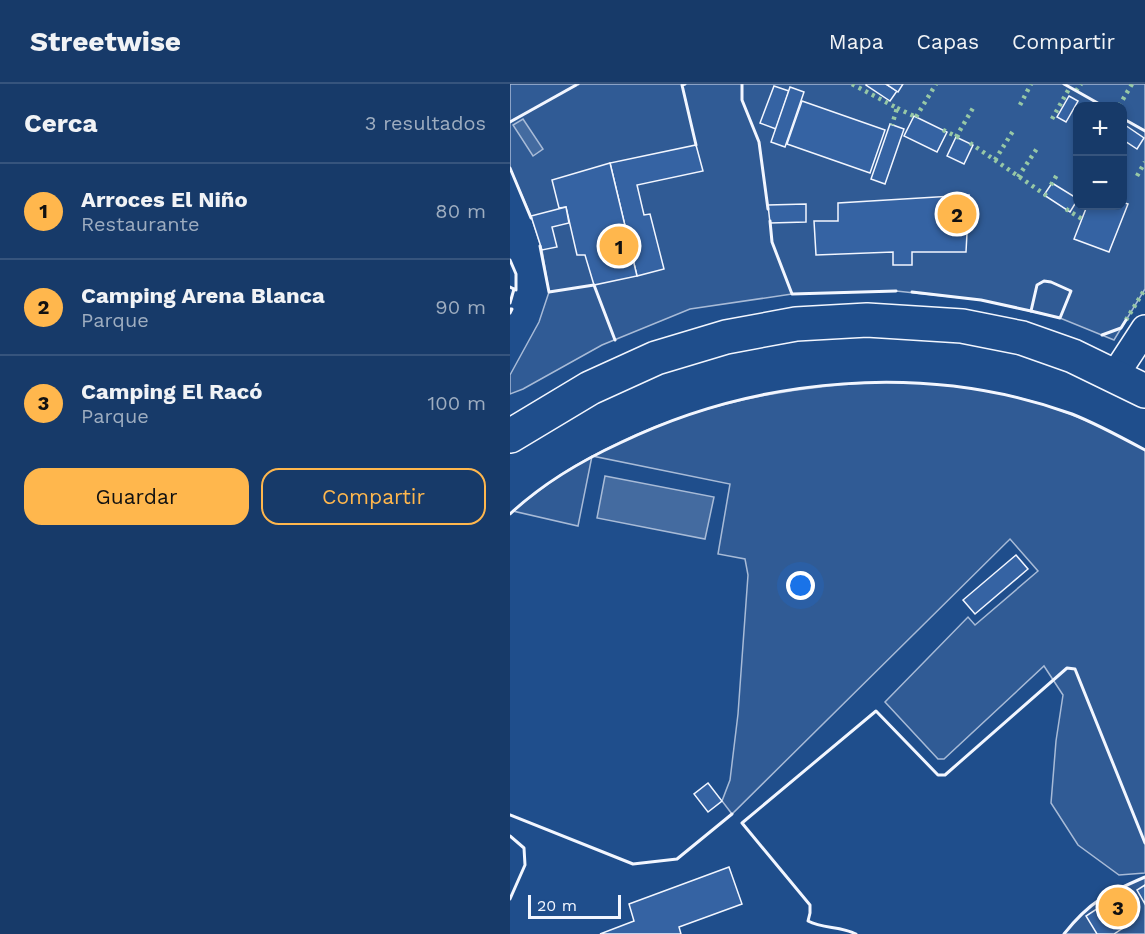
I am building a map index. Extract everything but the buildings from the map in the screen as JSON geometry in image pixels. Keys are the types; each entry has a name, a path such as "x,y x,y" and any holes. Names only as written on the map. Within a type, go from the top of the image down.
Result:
{"street":[{"path":"510,436 590,388 656,358 726,337 796,324 867,320 962,326 1022,338 1073,356 1145,391"},
{"path":"1115,375 1145,329"}],"shaded area":[{"path":"510,84 1145,84 1145,289 1114,340 1060,318 981,300 896,291 792,294 690,309 602,345 510,394 510,375 539,322 549,292 542,250 531,216 510,168"},
{"path":"523,119 543,149 533,156 513,125"},
{"path":"887,382 934,384 982,390 1030,401 1084,420 1145,450 1145,873 1119,875 1078,845 1051,803 1056,741 1063,695 1044,666 944,759 938,759 885,702 968,617 975,625 1038,571 1010,539 732,814 722,801 730,780 738,714 748,575 745,559 718,554 730,484 593,456 644,432 722,405 803,389"},
{"path":"592,457 578,526 513,511 568,470"},
{"path":"605,476 714,497 705,539 597,518"},
{"path":"1145,877 1145,934 1064,934 1082,913 1100,899"}],"hedge":[{"path":"852,84 897,108 892,125"},
{"path":"916,117 936,84"},
{"path":"1020,105 1031,84"},
{"path":"1076,91 1081,84"},
{"path":"1121,102 1132,84"},
{"path":"1052,119 1070,87"},
{"path":"897,108 916,117"},
{"path":"956,137 973,108"},
{"path":"943,130 960,138"},
{"path":"995,160 1013,131"},
{"path":"970,143 1047,196"},
{"path":"1018,177 1038,147"},
{"path":"1137,176 1145,162"},
{"path":"1051,185 1058,173"},
{"path":"1066,209 1082,219"},
{"path":"1126,320 1145,289"}],"wall":[{"path":"510,122 578,84"},
{"path":"685,84 682,85 696,145"},
{"path":"742,84 742,100 759,142 768,209"},
{"path":"1064,84 1096,102"},
{"path":"1127,121 1145,131"},
{"path":"510,168 531,218"},
{"path":"770,221 772,242 792,294 896,291"},
{"path":"540,246 549,292 594,285 615,340"},
{"path":"510,260 516,274 516,290 510,287"},
{"path":"1044,281 1071,291 1060,318 1031,311 1037,285 1044,281"},
{"path":"510,303 514,289"},
{"path":"912,292 981,300 1031,311"},
{"path":"510,309 512,309 510,313"},
{"path":"1102,335 1121,328 1126,320"},
{"path":"510,514 535,493 576,465 673,420 728,403 785,391 843,384 902,383 960,387 1017,398 1072,414 1145,450"},
{"path":"856,934 808,921 810,905 742,823 876,711 938,775 945,775 1067,668 1075,669 1145,843"},
{"path":"510,815 633,864 677,859 732,814"},
{"path":"510,836 524,848 525,865 510,899"},
{"path":"1064,934 1082,913 1100,899 1145,877"}],"place":[{"name":"Camping Arena Blanca","path":"957,214"},
{"name":"Arroces El Niño","path":"619,246"},
{"name":"Camping El Racó","path":"1118,907"}]}
